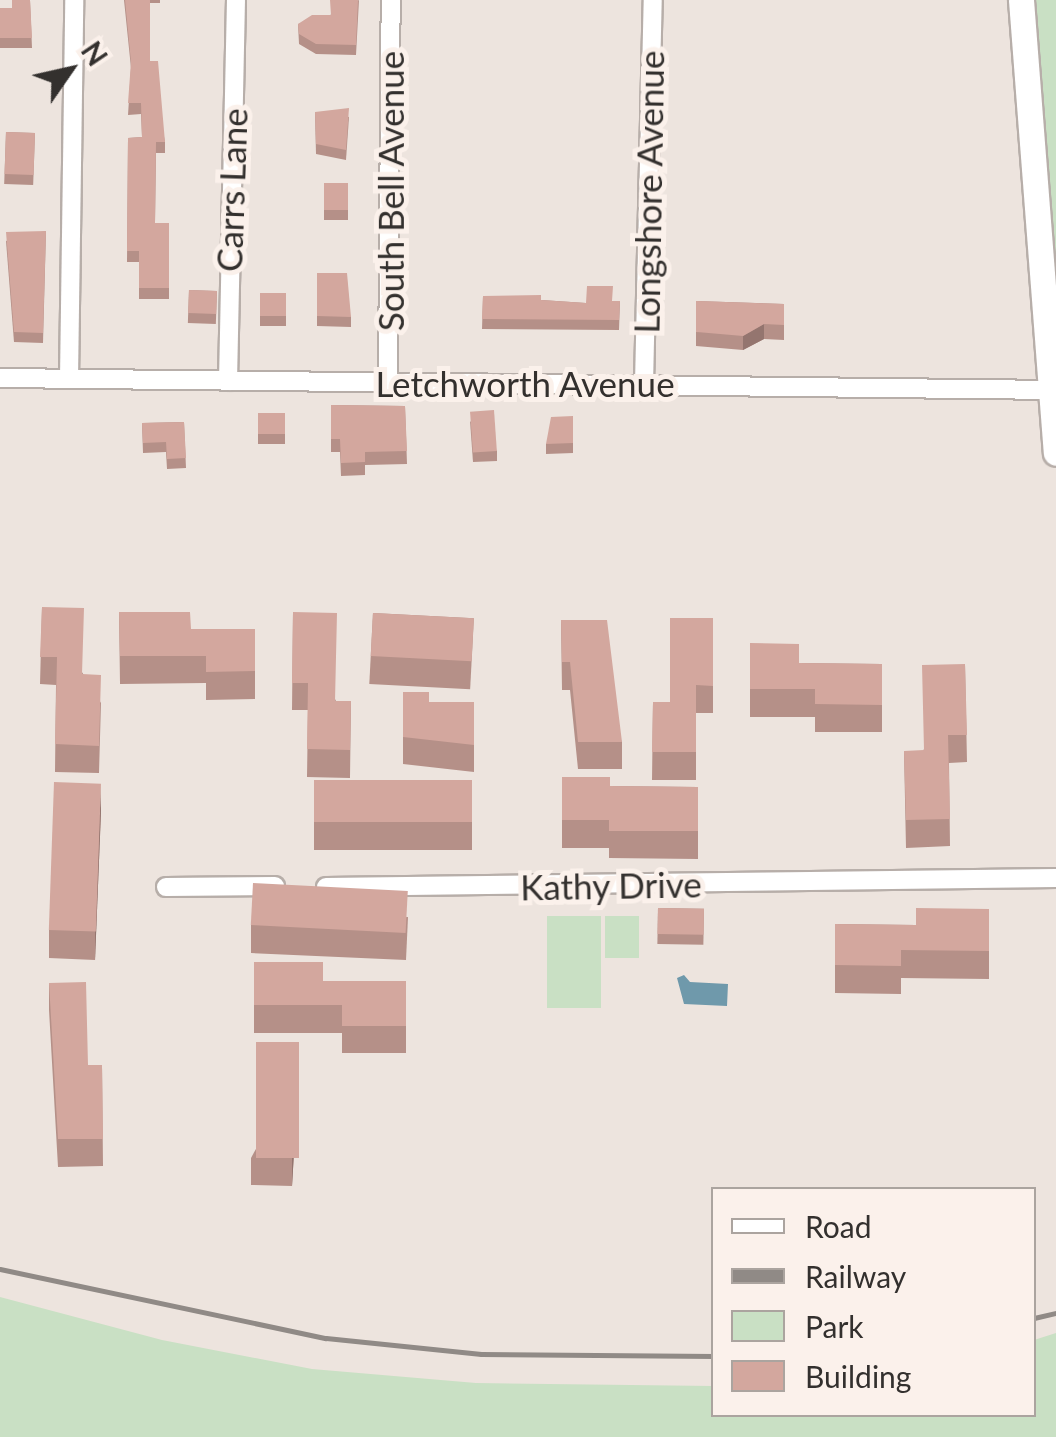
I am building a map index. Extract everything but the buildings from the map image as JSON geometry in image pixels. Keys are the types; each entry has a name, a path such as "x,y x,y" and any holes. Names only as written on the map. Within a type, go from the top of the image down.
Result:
{"main road":[{"path":"1021,0 1056,452"}],"street":[{"path":"70,379 74,0"},
{"name":"Carrs Lane","path":"228,381 236,0"},
{"name":"South Bell Avenue","path":"388,382 391,0"},
{"name":"Longshore Avenue","path":"644,384 652,0"},
{"name":"Letchworth Avenue","path":"0,378 1050,390"},
{"name":"Kathy Drive","path":"312,886 1056,878"},
{"path":"166,887 292,886"}],"green space":[{"path":"1021,0 1056,0 1056,417"},
{"path":"547,916 601,916 601,1008 547,1008"},
{"path":"605,916 639,916 639,958 605,958"},
{"path":"0,1297 162,1340 312,1369 476,1383 711,1386 711,1417 1036,1417 1036,1339 1056,1333 1056,1437 0,1437"}],"water":[{"path":"684,975 690,982 728,984 727,1006 684,1004 677,978"}],"railway":[{"path":"0,1269 326,1338 481,1354 711,1356"},
{"path":"1036,1318 1056,1313"}]}
